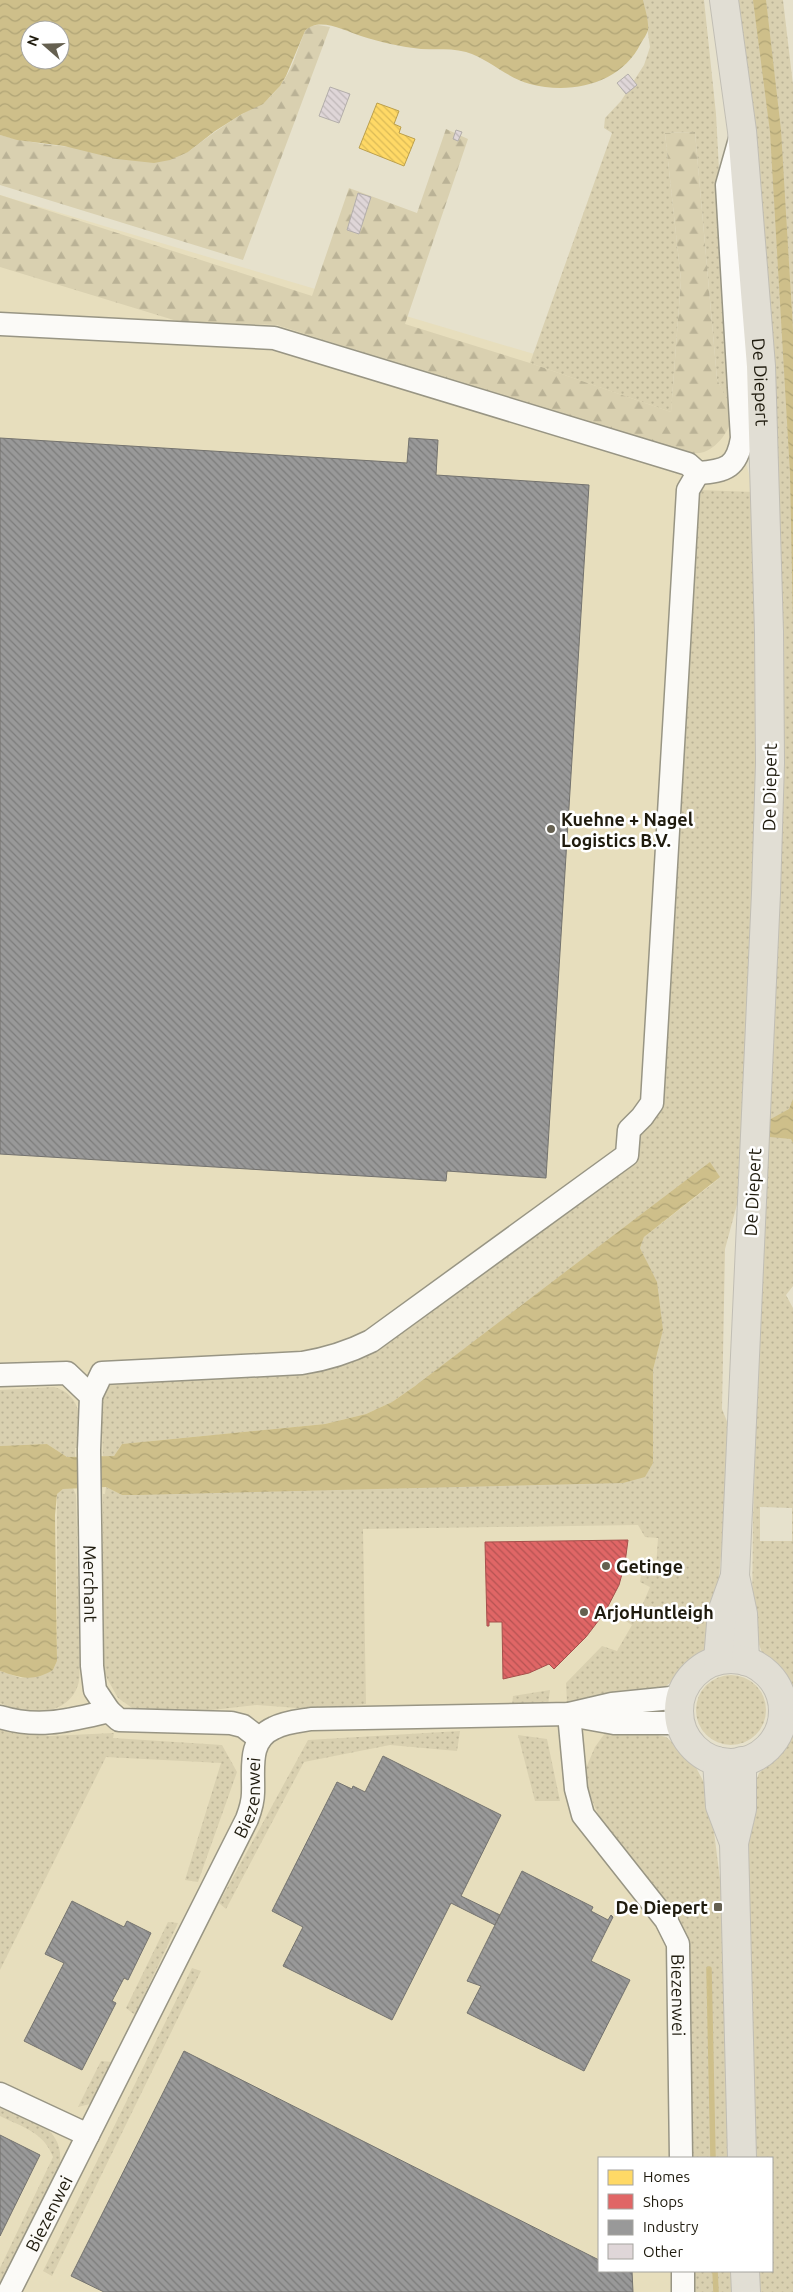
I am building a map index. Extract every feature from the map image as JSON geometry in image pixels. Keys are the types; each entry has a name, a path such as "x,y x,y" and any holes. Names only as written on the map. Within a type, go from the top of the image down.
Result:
{"main road":[{"name":"De Diepert","path":"724,0 742,131 761,366 769,632 770,763 766,892 735,1576 743,1614 745,1661"},
{"name":"De Diepert","path":"718,1660 722,1612 735,1576"},
{"path":"718,1660 745,1661 760,1668 772,1680 780,1695 782,1712 779,1729 770,1744 758,1755 729,1761 704,1755 685,1736 681,1710 686,1685 694,1674 718,1660"},
{"path":"729,1761 742,1809 734,1842 742,2157"},
{"path":"745,2272 746,2292"}],"street":[{"path":"0,324 274,338 688,464 698,473 719,472 728,468 738,455 742,438 727,185 742,131"},
{"path":"0,1376 67,1372 91,1396 102,1373 302,1363 328,1359 354,1350 372,1341 628,1155 628,1130 642,1117 652,1103 688,490 698,473"},
{"name":"Merchant","path":"91,1396 89,1450 92,1666 95,1690 109,1711"},
{"name":"Biezenwei","path":"9,2292 247,1819 253,1795 252,1759 260,1740 275,1727 311,1719 569,1714 612,1704 681,1710"},
{"path":"0,1717 20,1724 53,1724 109,1711 119,1720 231,1723 243,1726 260,1740"},
{"name":"Biezenwei","path":"569,1714 576,1790 583,1815 666,1920 678,1944 681,2157"},
{"path":"0,2094 88,2135"},
{"path":"683,2272 683,2292"}],"shaded area":[{"path":"0,195 732,413 754,492 707,1414 645,1636 615,1690 682,1860 711,2157 598,2157 598,2272 712,2272 713,2292 0,2292"}],"green space":[{"path":"643,0 704,0 716,114 732,413 717,379 695,132 665,133 681,280 671,412 530,363 612,133 604,128 605,118 621,101 644,65 650,47"},
{"path":"737,0 783,0 793,85 793,1286 786,1295 793,1308 793,1690 782,1669 762,1653 752,1624 753,1518 766,1134 779,893","holes":["760,1507 792,1508 792,1541 760,1541"]},
{"path":"310,26 330,27 243,260 0,185 0,135 70,147 188,152 226,124 265,101 274,93 287,75 305,31"},
{"path":"446,129 468,139 405,324 530,363 671,412 681,280 665,133 695,132 717,379 731,411 727,430 715,446 700,453 673,451 277,325 177,321 0,267 0,195 312,296 349,188 417,213"},
{"path":"698,490 754,492 758,776 739,1197 725,1249 722,1409 732,1434 715,1623 705,1651 679,1676 662,1689 567,1703 566,1683 602,1646 617,1651 632,1625 624,1620 627,1611 639,1613 650,1587 640,1582 642,1568 656,1567 658,1538 645,1537 638,1525 363,1529 366,1704 312,1709 257,1705 212,1710 135,1710 118,1698 103,1671 103,1494 105,1494 106,1487 122,1495 228,1491 653,1463 653,1370 663,1330 645,1258 640,1248 644,1237 720,1178 392,1402 366,1414 325,1424 122,1444 114,1456 103,1456 101,1395 109,1385 280,1374 366,1354 656,1117 659,1112"},
{"path":"54,1387 70,1396 78,1411 81,1429 81,1448 75,1448 75,1457 67,1457 47,1444 0,1446 0,1390"},
{"path":"73,1488 76,1495 80,1665 78,1685 73,1696 55,1708 44,1711 21,1710 0,1703 0,1671 21,1678 53,1670 57,1661 57,1494 63,1489"},
{"path":"731,1675 744,1678 756,1685 763,1697 766,1710 763,1723 756,1735 744,1742 731,1745 718,1742 706,1735 699,1723 696,1710 699,1697 706,1685 718,1678"},
{"path":"550,1690 548,1705 512,1706 513,1696"},
{"path":"0,1728 49,1736 114,1733 113,1738 222,1745 237,1772 198,1882 185,1880 221,1763 106,1757 0,1970"},
{"path":"637,1730 666,1737 691,1758 709,1792 726,1927 730,2157 690,2157 686,1933 601,1820 587,1790 586,1768 595,1747 605,1733"},
{"path":"460,1731 457,1751 390,1745 304,1762 226,1909 219,1903 308,1740"},
{"path":"793,1732 793,2292 757,2292 757,2272 773,2272 773,2157 754,2157 748,1852 750,1798 759,1773 781,1751"},
{"path":"518,1735 547,1739 560,1801 535,1801"},
{"path":"168,1922 178,1923 135,2015 126,2008"},
{"path":"192,1968 201,1971 52,2276 43,2271"},
{"path":"101,2061 113,2062 90,2104 78,2107"},
{"path":"0,2105 43,2126 57,2142 60,2152 60,2166 3,2282 0,2281 0,2268 53,2157 38,2136 0,2116"},
{"path":"693,2272 732,2272 732,2292 693,2292"}],"water":[{"path":"0,0 643,0 647,19 648,30 646,35 632,57 621,68 608,77 593,83 578,87 562,88 546,87 522,81 466,52 398,46 332,26 317,25 305,31 286,76 280,86 263,104 242,114 215,131 188,152 170,160 154,163 117,159 64,146 17,140 0,135"},
{"path":"753,0 766,0 781,130 793,330 793,624 790,473 770,132"},
{"path":"793,1099 793,1143 791,1139 770,1137 769,1120 789,1109"},
{"path":"710,1162 720,1177 644,1237 640,1248 657,1282 663,1330 653,1370 653,1463 645,1477 623,1483 137,1495 122,1495 106,1487 63,1489 57,1494 55,1515 57,1661 53,1670 39,1676 27,1678 0,1671 0,1446 47,1444 67,1457 114,1456 122,1444 325,1424 366,1414 392,1402 415,1386"}],"building: Homes":[{"path":"377,103 399,111 394,124 401,127 399,133 415,139 404,166 359,148"}],"building: Shops":[{"path":"628,1540 625,1563 619,1585 605,1612 586,1637 554,1669 549,1664 529,1673 503,1679 502,1622 489,1622 489,1626 487,1626 485,1542"}],"building: Industry":[{"path":"0,438 407,463 409,438 438,440 436,475 589,485 546,1178 447,1171 446,1181 0,1154"},
{"path":"383,1756 501,1815 461,1896 500,1915 495,1925 451,1903 392,2020 283,1966 303,1927 272,1911 337,1782 352,1789 353,1786 365,1792"},
{"path":"522,1871 593,1907 591,1911 608,1920 611,1915 613,1917 591,1961 630,1980 584,2071 467,2013 481,1986 467,1981"},
{"path":"72,1901 124,1927 127,1921 151,1933 128,1980 124,1978 112,2001 116,2003 82,2070 24,2041 64,1963 45,1954"},
{"path":"184,2051 598,2259 598,2272 632,2272 633,2292 104,2292 71,2276"},
{"path":"0,2135 40,2155 0,2236"}],"building: Other":[{"path":"628,74 637,85 626,94 617,83"},
{"path":"330,87 350,94 339,123 319,116"},
{"path":"456,130 462,132 458,141 453,139"},
{"path":"358,193 371,197 359,234 347,230"}],"waterway":[{"path":"709,1969 713,2157"},
{"path":"715,2272 716,2292"}],"place":[{"name":"Kuehne + Nagel Logistics B.V.","path":"551,829"},
{"name":"Getinge","path":"606,1566"},
{"name":"ArjoHuntleigh","path":"584,1612"},
{"name":"De Diepert","path":"718,1907"}]}
